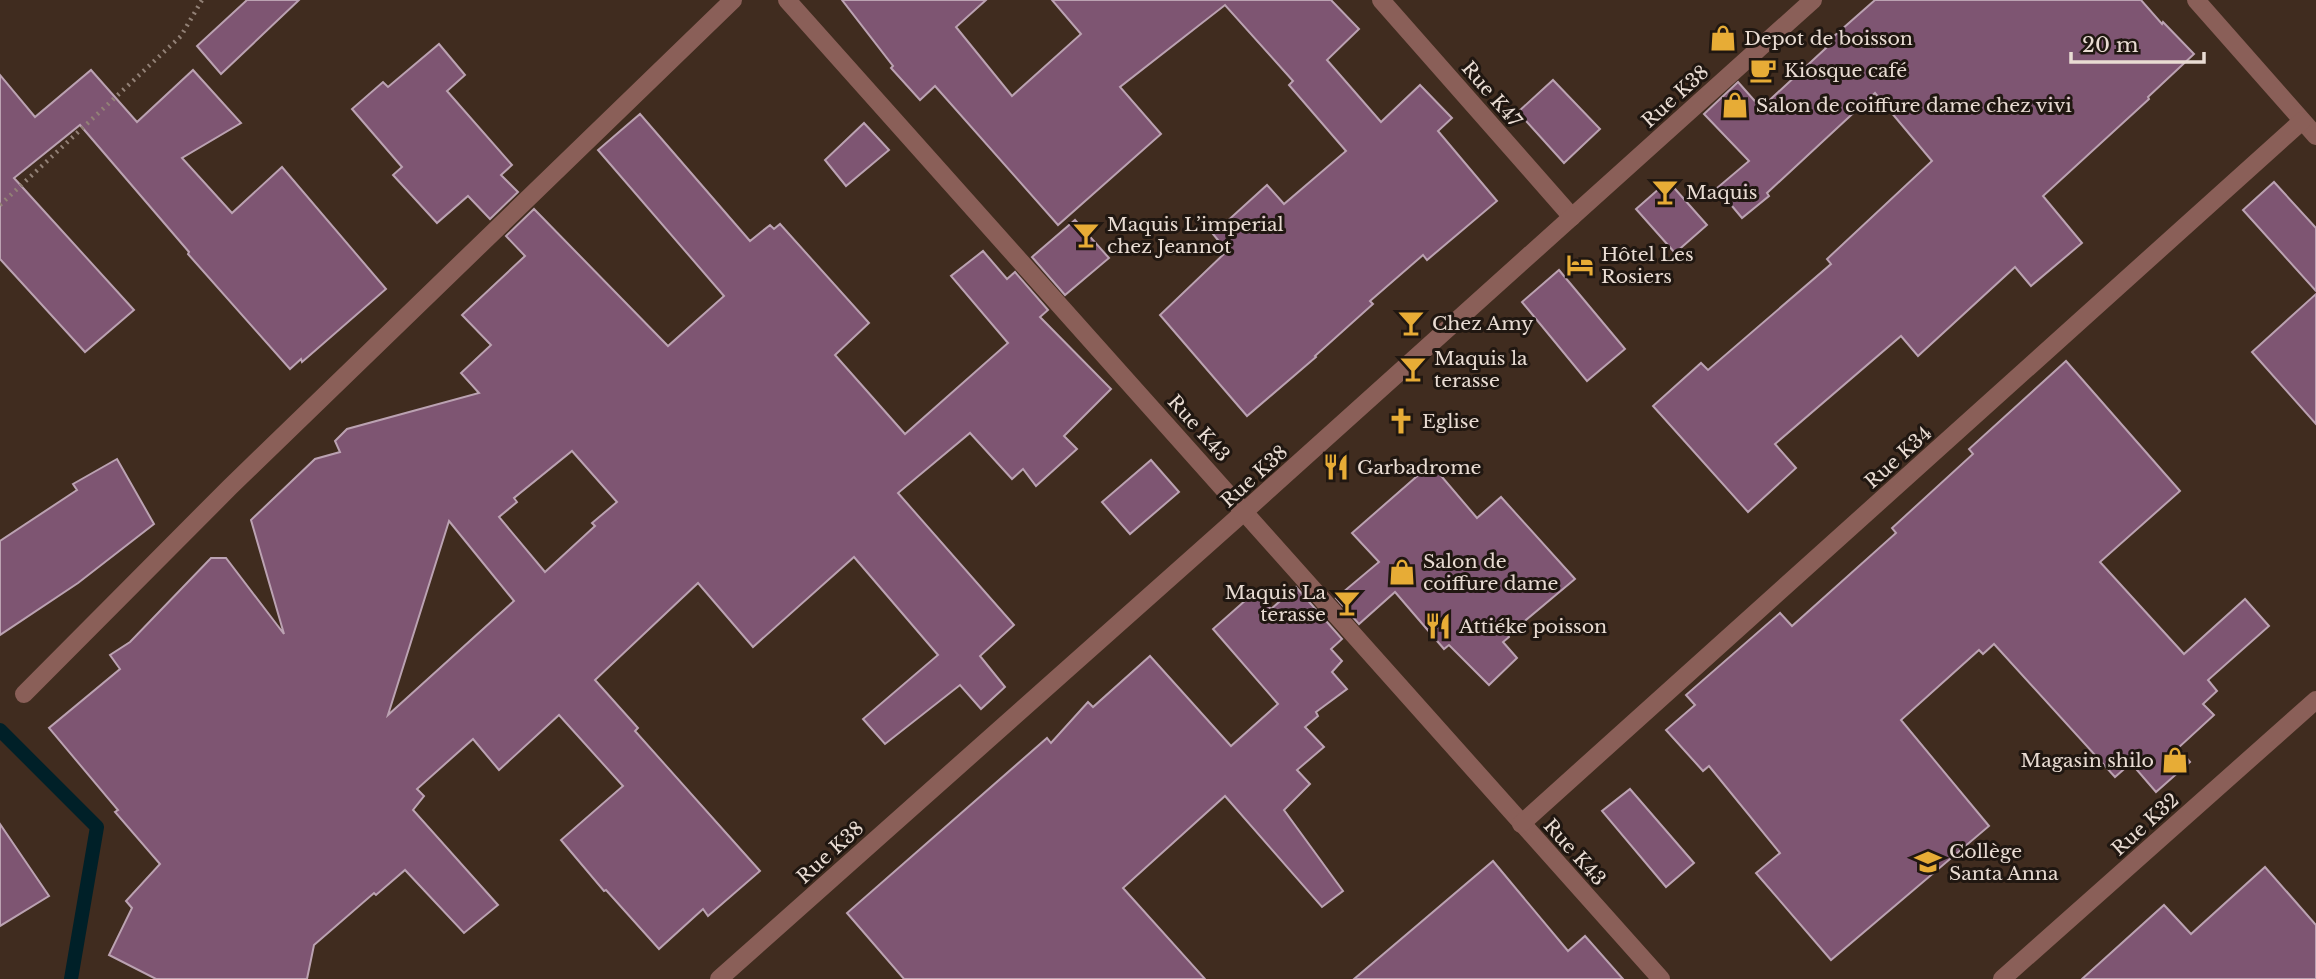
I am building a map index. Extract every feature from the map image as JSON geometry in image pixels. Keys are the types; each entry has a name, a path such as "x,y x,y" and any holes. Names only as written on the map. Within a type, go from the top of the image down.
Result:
{"street":[{"path":"24,694 255,462 733,0"},
{"name":"Rue K43","path":"787,0 1661,979"},
{"name":"Rue K47","path":"1381,0 1572,217"},
{"name":"Rue K38","path":"719,979 1814,0"},
{"path":"2196,0 2316,136"},
{"name":"Rue K34","path":"1521,824 2302,121"},
{"name":"Rue K32","path":"2002,979 2316,700"}],"path":[{"path":"0,205 181,36 202,0"}],"building":[{"path":"247,0 299,0 221,74 197,46"},
{"path":"842,0 986,0 956,27 1012,96 1081,34 1052,0 1331,0 1359,29 1327,60 1381,122 1420,85 1452,118 1438,131 1497,201 1427,260 1423,255 1370,301 1373,304 1316,357 1247,416 1160,315 1227,251 1213,234 1267,185 1284,204 1346,151 1289,85 1293,81 1225,5 1120,87 1161,134 1058,225 935,86 920,100 891,68 893,66"},
{"path":"1875,0 2141,0 2194,54 2043,196 2082,243 2031,286 2015,267 1918,356 1901,336 1775,444 1796,468 1748,512 1653,406 1701,363 1708,370 1831,264 1827,259 1932,161 1875,93 1767,193 1769,196 1742,218 1717,188 1749,161 1704,114 1738,82 1761,108 1826,48 1824,45"},
{"path":"439,44 465,75 447,91 512,165 501,175 518,192 490,219 468,196 437,223 393,175 402,167 352,109 383,82 388,87"},
{"path":"91,70 137,122 193,70 241,123 182,158 232,213 282,167 386,289 302,362 301,359 290,369 188,254 80,125 14,178 134,310 85,352 0,259 0,75 35,117"},
{"path":"1553,80 1600,129 1564,163 1518,112"},
{"path":"640,114 750,241 770,225 774,229 780,224 869,323 835,355 905,434 1008,343 951,276 983,251 1007,279 1015,272 1048,310 1040,317 1111,389 1064,436 1077,449 1036,486 1023,469 1012,479 970,433 898,493 1014,625 980,656 1005,687 981,709 960,685 885,744 863,719 938,655 854,557 753,647 698,583 595,680 638,728 635,731 760,871 708,916 703,909 659,949 606,890 604,891 561,840 623,786 559,715 499,770 473,739 417,789 424,796 413,810 498,905 464,933 405,870 314,945 307,979 156,979 109,955 132,908 126,901 160,864 49,728 120,669 110,655 130,642 211,558 226,558 284,634 251,520 315,459 340,452 335,441 347,429 479,393 461,373 491,345 462,315 525,256 506,236 534,209 668,346 724,296 598,150","holes":["572,451 617,502 592,523 595,526 545,572 499,517 517,502 514,498","449,521 514,601 388,715"]},
{"path":"864,123 889,150 846,186 825,160"},
{"path":"1668,181 1707,225 1675,253 1636,209"},
{"path":"2274,182 2316,228 2316,291 2243,210"},
{"path":"1075,220 1109,258 1065,295 1032,257"},
{"path":"1559,270 1625,349 1587,381 1522,302"},
{"path":"2316,294 2316,424 2252,352"},
{"path":"2066,361 2180,491 2100,562 2184,654 2245,599 2269,626 2208,680 2217,691 2203,704 2214,715 2178,748 2190,762 2156,792 2131,763 2115,777 1994,644 1983,654 1979,650 1901,720 1989,826 1831,960 1756,873 1780,853 1709,766 1703,771 1666,730 1695,705 1686,695 1780,613 1792,626 1896,533 1892,528 1973,454 1969,449"},
{"path":"117,459 154,524 78,583 0,635 0,541 77,490 73,484"},
{"path":"1151,460 1179,492 1130,534 1102,502"},
{"path":"1431,464 1477,518 1501,497 1575,579 1508,635 1503,642 1517,658 1489,685 1449,645 1444,649 1395,592 1359,624 1336,598 1379,562 1352,533"},
{"path":"1296,587 1342,639 1331,649 1342,661 1332,672 1347,689 1316,712 1318,716 1305,727 1324,747 1297,770 1310,784 1284,810 1343,891 1322,907 1225,796 1123,888 1205,979 904,979 847,913 1047,738 1051,743 1088,702 1093,707 1150,656 1231,746 1278,704 1213,629 1255,592 1271,609"},
{"path":"1630,789 1694,863 1666,887 1602,811"},
{"path":"0,824 49,896 0,926"},
{"path":"1493,861 1568,951 1585,936 1623,979 1354,979"},
{"path":"2265,867 2316,925 2316,979 2082,979 2164,905 2191,934"}],"waterway":[{"path":"0,730 97,827 71,979"}],"place":[{"name":"Depot de boisson","path":"1723,38"},
{"name":"Kiosque café","path":"1763,70"},
{"name":"Salon de coiffure dame chez vivi","path":"1735,105"},
{"name":"Maquis","path":"1665,192"},
{"name":"Maquis L’imperial chez Jeannot","path":"1086,235"},
{"name":"Hôtel Les Rosiers","path":"1580,265"},
{"name":"Chez Amy","path":"1411,323"},
{"name":"Maquis la terasse","path":"1413,369"},
{"name":"Eglise","path":"1401,421"},
{"name":"Garbadrome","path":"1336,467"},
{"name":"Salon de coiffure dame","path":"1402,572"},
{"name":"Maquis La terasse","path":"1347,603"},
{"name":"Attiéke poisson","path":"1438,626"},
{"name":"Magasin shilo","path":"2175,760"},
{"name":"Collège Santa Anna","path":"1928,862"}]}
